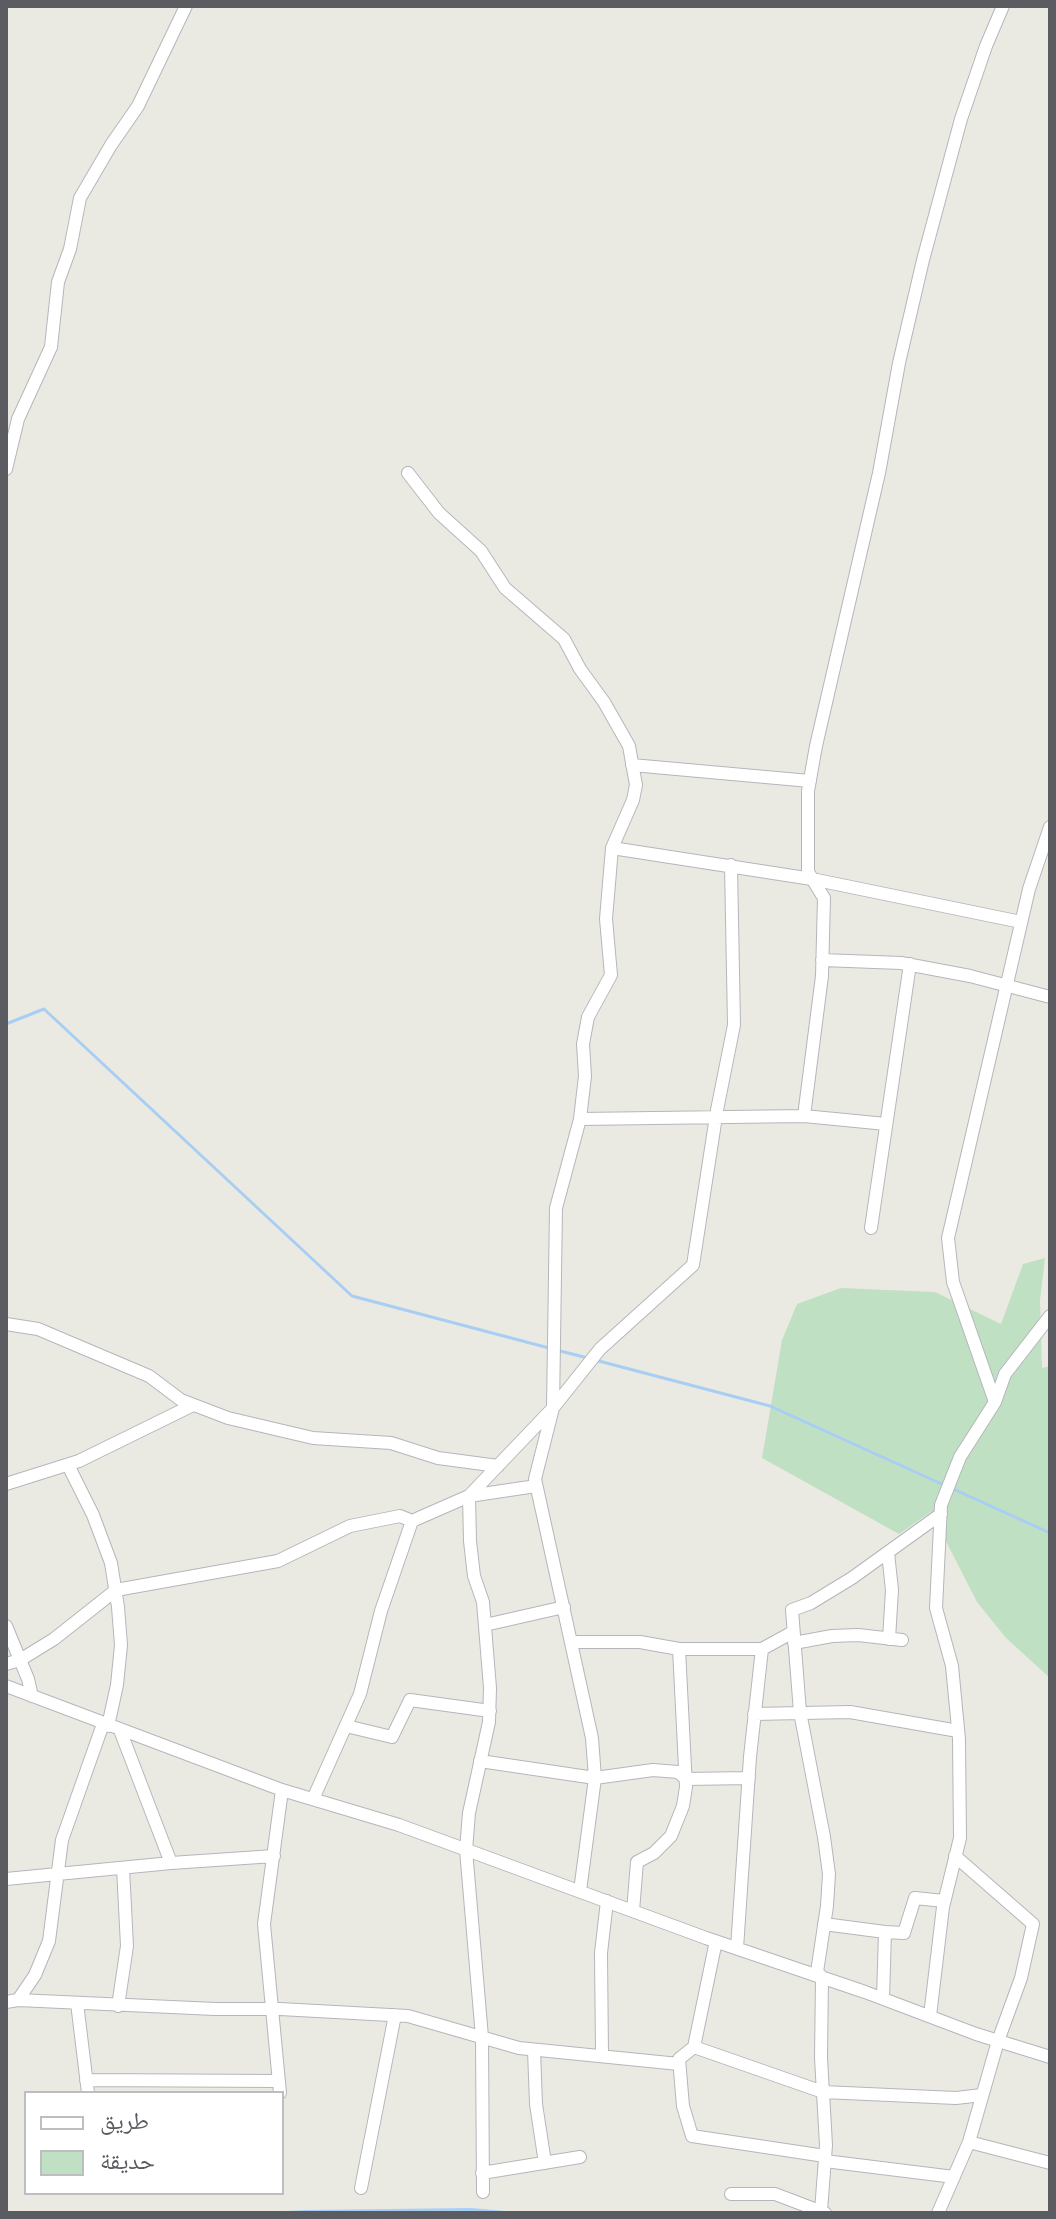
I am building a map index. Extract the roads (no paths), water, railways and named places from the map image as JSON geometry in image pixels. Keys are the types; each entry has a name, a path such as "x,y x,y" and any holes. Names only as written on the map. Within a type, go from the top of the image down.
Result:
{"street":[{"path":"6,469 18,419 51,347 58,282 70,249 80,198 138,106 186,6"},
{"path":"804,1116 822,960 824,898 808,872 810,781 923,260 961,119 1003,6"},
{"path":"408,473 439,513 481,551 505,588 564,639 629,746 636,785 633,800 612,848 606,919 611,975 588,1017 583,1044 585,1076 580,1119 556,1208 553,1408 535,1479 592,1738 595,1778 580,1891"},
{"path":"632,765 810,781"},
{"path":"995,1402 953,1282 948,1238 1029,889 1049,831"},
{"path":"612,848 812,879 1021,922"},
{"path":"483,2192 482,2037 466,1850 469,1813 490,1711 490,1688 483,1602 474,1576 469,1496 553,1408 600,1349 693,1265 716,1116 734,1025 731,865"},
{"path":"822,960 910,964 1050,997"},
{"path":"871,1228 910,964"},
{"path":"580,1119 804,1116 886,1124"},
{"path":"930,2016 944,1901 960,1838 958,1731 952,1666 936,1608 941,1505 960,1457 995,1402 1005,1374 1050,1316"},
{"path":"6,1324 38,1329 149,1376 181,1400 228,1418 313,1438 391,1443 438,1458 498,1466"},
{"path":"6,1484 68,1465 193,1405"},
{"path":"12,2001 35,1975 49,1941 62,1840 110,1726 117,1685 121,1645 111,1563 93,1515 68,1465"},
{"path":"6,1664 20,1660 54,1639 116,1590 278,1561 350,1526 400,1516 412,1521 469,1496 536,1486"},
{"path":"731,2194 775,2194 823,2212 822,1977 817,1972 829,1874 800,1712 792,1610 811,1603 941,1514"},
{"path":"313,1799 360,1694 381,1611 412,1521"},
{"path":"572,1642 640,1642 679,1649 762,1649 794,1637 858,1635 895,1639 888,1553"},
{"path":"485,1625 564,1607"},
{"path":"6,1626 32,1696"},
{"path":"633,1911 637,1862 654,1853 671,1836 683,1806 686,1779 679,1649"},
{"path":"737,1948 754,1714 762,1649"},
{"path":"6,1686 282,1790 466,1850 1050,2057"},
{"path":"346,1726 392,1737 410,1700 490,1711"},
{"path":"754,1714 850,1712 958,1731"},
{"path":"110,1726 171,1863"},
{"path":"480,1761 595,1778 653,1770 678,1772 686,1779 749,1778"},
{"path":"77,2003 87,2087 280,2087 264,1924 282,1790"},
{"path":"6,1879 274,1856"},
{"path":"938,2213 969,2142 998,2041 1021,1978 1033,1924 955,1856"},
{"path":"118,2006 127,1946 123,1868"},
{"path":"824,1924 904,1933 915,1898 944,1901"},
{"path":"602,2055 601,1953 607,1901"},
{"path":"883,1998 885,1932"},
{"path":"716,1941 694,2047 679,2059 683,2106 692,2136 954,2177"},
{"path":"12,2001 408,2016 519,2048 679,2064"},
{"path":"361,2188 395,2015"},
{"path":"694,2047 823,2092 956,2098 982,2095"},
{"path":"534,2050 536,2104 545,2163"},
{"path":"969,2142 1050,2163"},
{"path":"482,2173 580,2157"}],"water":[{"path":"471,2208 528,2213 238,2213 307,2210"}],"waterway":[{"path":"6,1024 44,1009 352,1296 549,1348"},
{"path":"556,1350 588,1358"},
{"path":"595,1360 770,1406 944,1485"},
{"path":"951,1488 1050,1533"}]}
